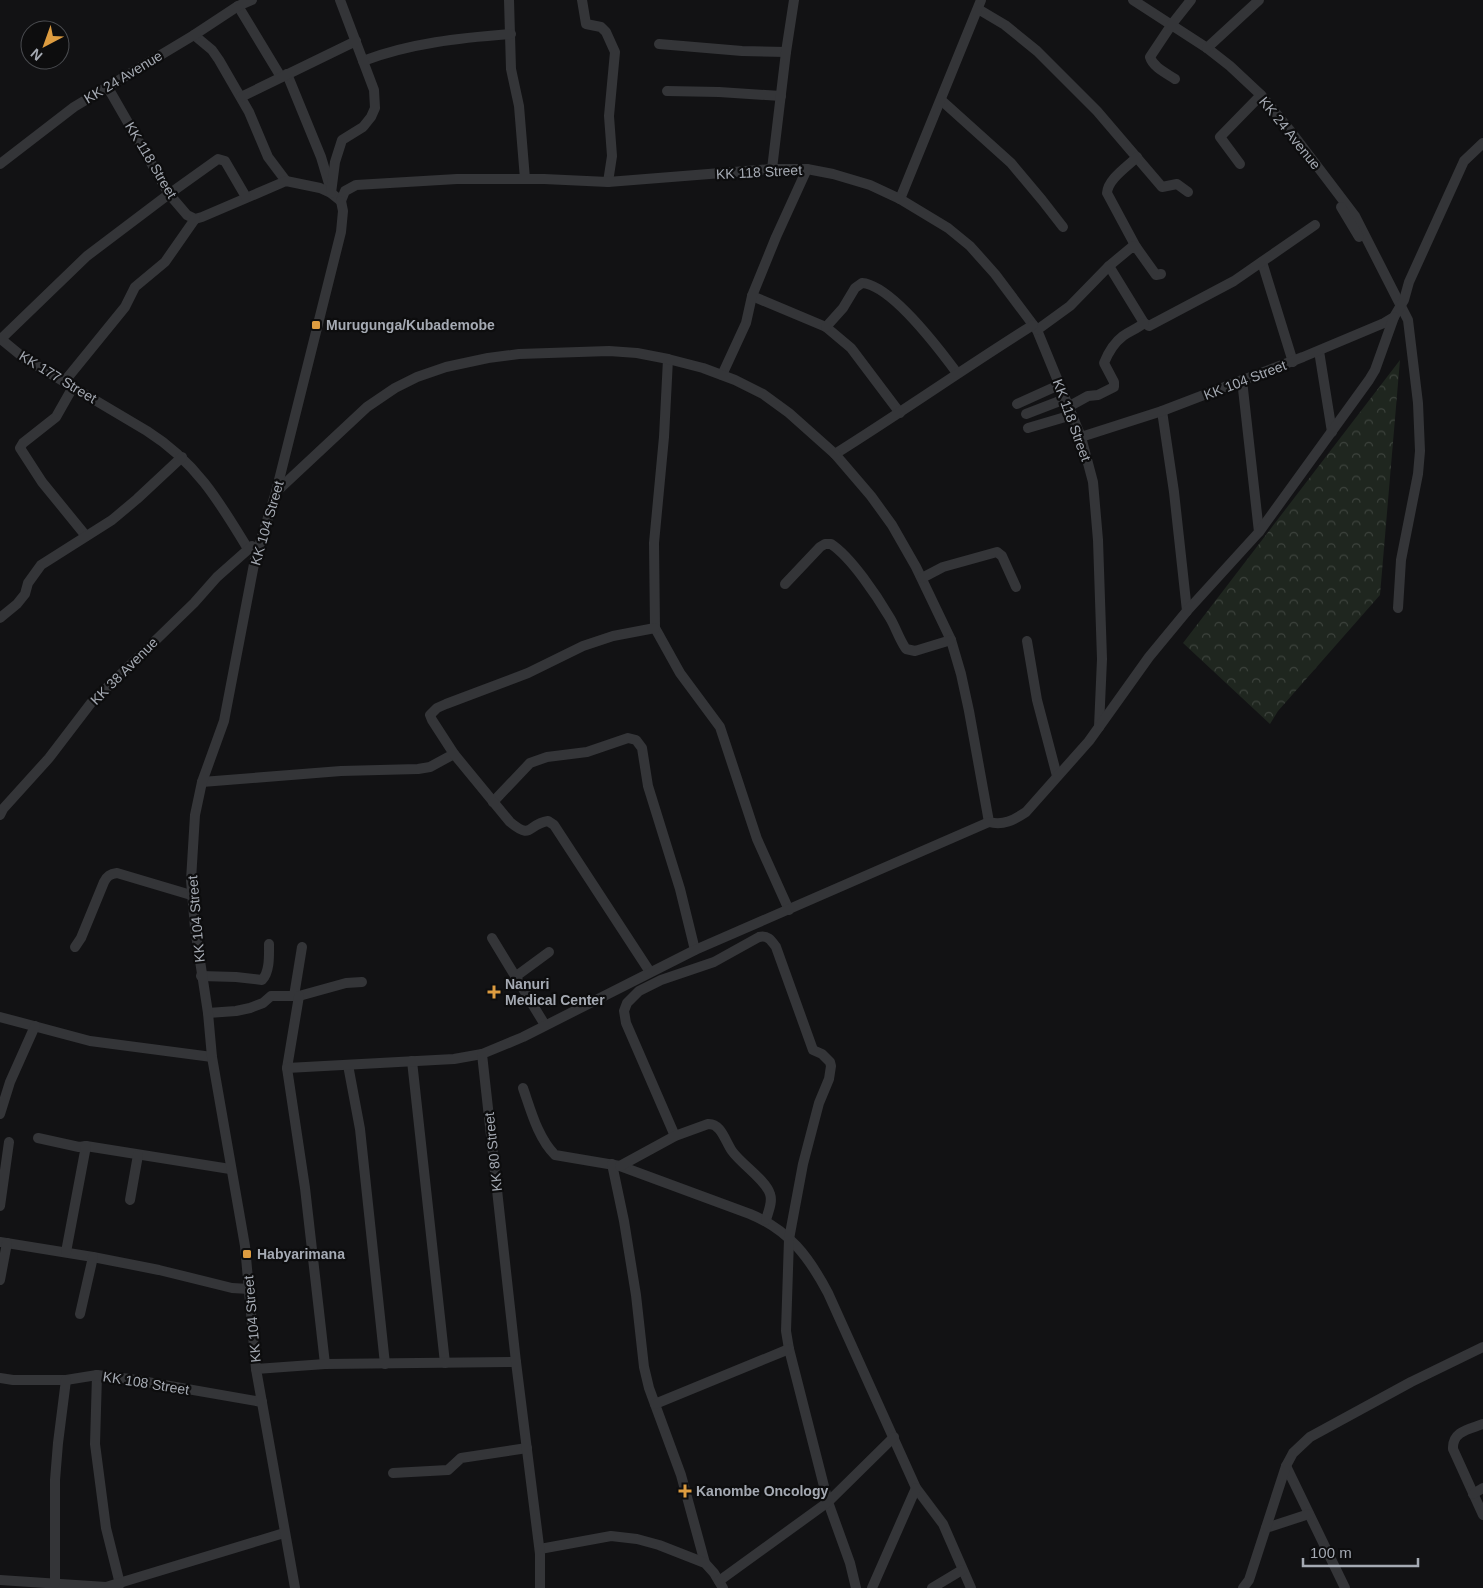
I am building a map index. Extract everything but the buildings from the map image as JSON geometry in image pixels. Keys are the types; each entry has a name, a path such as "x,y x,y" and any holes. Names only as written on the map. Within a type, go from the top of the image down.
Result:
{"street":[{"name":"KK 24 Avenue","path":"0,164 51,123 107,86 194,35 238,6 252,0"},
{"path":"331,193 335,162 342,140 363,127 371,118 375,108 374,90 340,0"},
{"path":"510,0 511,69 520,106 525,179"},
{"path":"582,0 586,24 601,27 606,32 615,52 609,116 612,156 608,182"},
{"path":"772,169 794,0"},
{"name":"KK 24 Avenue","path":"1134,0 1207,48 1230,66 1261,95 1355,216 1402,303 1408,320 1418,403 1420,451 1418,474 1401,560 1398,608"},
{"path":"1174,78 1151,62 1150,57 1191,0"},
{"path":"1207,48 1260,0"},
{"path":"900,199 980,4 1036,51 1097,111 1162,187 1177,184 1188,192"},
{"path":"238,6 284,76 321,156 331,193"},
{"path":"363,61 384,53 426,44 461,38 511,34"},
{"path":"194,35 212,50 219,60 241,97 268,157 286,181"},
{"path":"241,97 356,41"},
{"path":"659,44 742,51 786,52"},
{"name":"KK 118 Street","path":"107,86 168,194 187,215 195,219"},
{"path":"667,91 781,96"},
{"path":"1240,164 1220,137 1261,95"},
{"path":"941,100 1012,163 1062,227"},
{"path":"287,1068 454,1059 482,1054 523,1037 695,950 989,822 1000,825 1016,819 1026,812 1089,741 1149,657 1187,611 1259,532 1375,370 1394,317 1402,303 1409,282 1464,161 1474,150 1483,144"},
{"path":"1136,157 1107,188 1107,194 1136,247 1152,271 1156,275 1161,274"},
{"name":"KK 177 Street","path":"246,197 225,161 220,159 168,194 87,256 0,340 24,358 165,442 182,456 217,498 248,549"},
{"name":"KK 118 Street","path":"341,201 344,191 356,185 457,179 608,182 772,169 807,169 833,174 870,185 930,216 970,246 995,274 1035,328 1081,437 1093,482 1098,540 1102,658 1099,727"},
{"path":"722,375 746,323 752,296 776,237 807,169"},
{"path":"86,536 42,482 20,448 56,417 68,385 125,308 135,286 165,262 195,219 246,197 286,181 331,193 341,201"},
{"name":"KK 104 Street","path":"295,1588 256,1369 245,1246 230,1170 212,1057 208,1013 201,976 191,895 191,865 194,824 202,782 224,721 261,538 276,492 341,232 343,211 341,201"},
{"path":"1109,266 1144,323 1149,326 1229,284 1315,226"},
{"path":"835,454 900,413 957,373 1059,315 1079,298 1109,266 1134,246 1136,247"},
{"path":"1262,262 1293,362"},
{"path":"826,327 843,308 855,288 862,283 872,285 915,320 936,344 957,373"},
{"path":"752,296 826,327 852,348 900,413"},
{"name":"KK 104 Street","path":"1081,437 1162,411 1293,362 1394,317"},
{"path":"1028,428 1088,396 1098,395 1114,387 1114,382 1104,363 1106,356 1122,338 1138,329 1144,323"},
{"path":"1319,351 1332,432"},
{"path":"276,492 367,406 402,384 446,367 519,354 610,352 637,353 668,359 722,375 763,394 789,413 835,454 871,496 892,525 922,578 950,640 961,674 969,711 989,822"},
{"path":"668,359 664,437 654,543 655,628 680,673 720,727 757,839 789,910"},
{"path":"1242,380 1259,532"},
{"path":"1017,404 1059,385"},
{"path":"1026,414 1068,407"},
{"path":"1162,411 1174,492 1187,611"},
{"path":"0,618 17,604 24,594 28,583 41,565 112,520 182,456"},
{"name":"KK 38 Avenue","path":"1,810 49,758 92,703 261,538"},
{"path":"785,584 820,547 825,544 831,544 851,564 876,597 891,619 906,650 915,651 950,640"},
{"path":"922,578 943,567 997,552 1002,556 1016,587"},
{"path":"650,972 554,824 548,820 526,831 521,831 493,802 454,754 430,715 437,708 528,673 591,644 613,636 655,628"},
{"path":"1027,641 1037,700 1057,776"},
{"path":"493,802 530,763 537,759 587,752 628,738 636,740 642,748 648,786 680,889 695,950"},
{"path":"202,782 341,771 418,769 430,767 454,754"},
{"path":"75,946 81,938 104,882 112,874 117,873 191,895"},
{"path":"675,1136 626,1024 624,1011 627,1003 639,991 661,980 714,962 759,937 770,938 776,947 813,1050 822,1054 830,1062 831,1066 803,1164 789,1239 786,1331 828,1502 850,1563 856,1588"},
{"path":"492,938 545,1025"},
{"path":"201,976 262,980 265,978 268,964 269,944"},
{"path":"302,947 287,1068 306,1188 325,1364"},
{"path":"515,977 549,952"},
{"path":"208,1013 250,1008 263,1003 271,996 297,996 346,983 362,982"},
{"path":"0,1017 90,1041 212,1057"},
{"path":"0,1114 10,1082 36,1026"},
{"name":"KK 80 Street","path":"482,1054 516,1362 540,1548 540,1588"},
{"path":"412,1061 445,1363"},
{"path":"348,1065 360,1129 385,1364"},
{"path":"523,1088 533,1117 555,1155 600,1164 616,1165 766,1220 803,1252 828,1293 916,1488 943,1524 971,1588"},
{"path":"616,1165 675,1136 708,1124 713,1124 718,1127 741,1162 768,1188 771,1196 766,1220"},
{"path":"38,1138 79,1147 86,1146 230,1170"},
{"path":"0,1206 9,1142"},
{"path":"66,1252 86,1146"},
{"path":"130,1200 138,1155"},
{"path":"616,1165 636,1295 644,1367 649,1388 681,1475 705,1563 721,1584 828,1502 894,1437"},
{"path":"0,1280 3,1243 93,1257 159,1270 232,1288 249,1288"},
{"path":"80,1314 93,1257"},
{"path":"1243,1588 1249,1580 1286,1466 1293,1453 1310,1437 1411,1382 1483,1347"},
{"path":"655,1404 789,1349"},
{"path":"256,1369 325,1364 516,1362"},
{"path":"97,1375 95,1444 106,1528 120,1584"},
{"name":"KK 108 Street","path":"0,1378 13,1380 66,1380 97,1375 262,1402"},
{"path":"55,1583 55,1480 66,1380"},
{"path":"1483,1424 1459,1433 1454,1438 1453,1444 1453,1449 1483,1515"},
{"path":"393,1473 448,1470 461,1458 527,1448"},
{"path":"1286,1466 1345,1588"},
{"path":"872,1588 916,1488"},
{"path":"1473,1494 1483,1488"},
{"path":"1266,1528 1309,1514"},
{"path":"0,1580 26,1585 55,1583 106,1587 138,1583 184,1562 284,1533"},
{"path":"540,1548 611,1536 637,1539 659,1545 705,1563"},
{"path":"932,1588 962,1570"}],"green space":[{"path":"1400,360 1380,595 1278,711 1270,724 1183,643"}],"place":[{"name":"Murugunga/Kubademobe","path":"316,325"},
{"name":"Nanuri Medical Center","path":"494,992"},
{"name":"Habyarimana","path":"247,1254"},
{"name":"Kanombe Oncology","path":"685,1491"}]}
